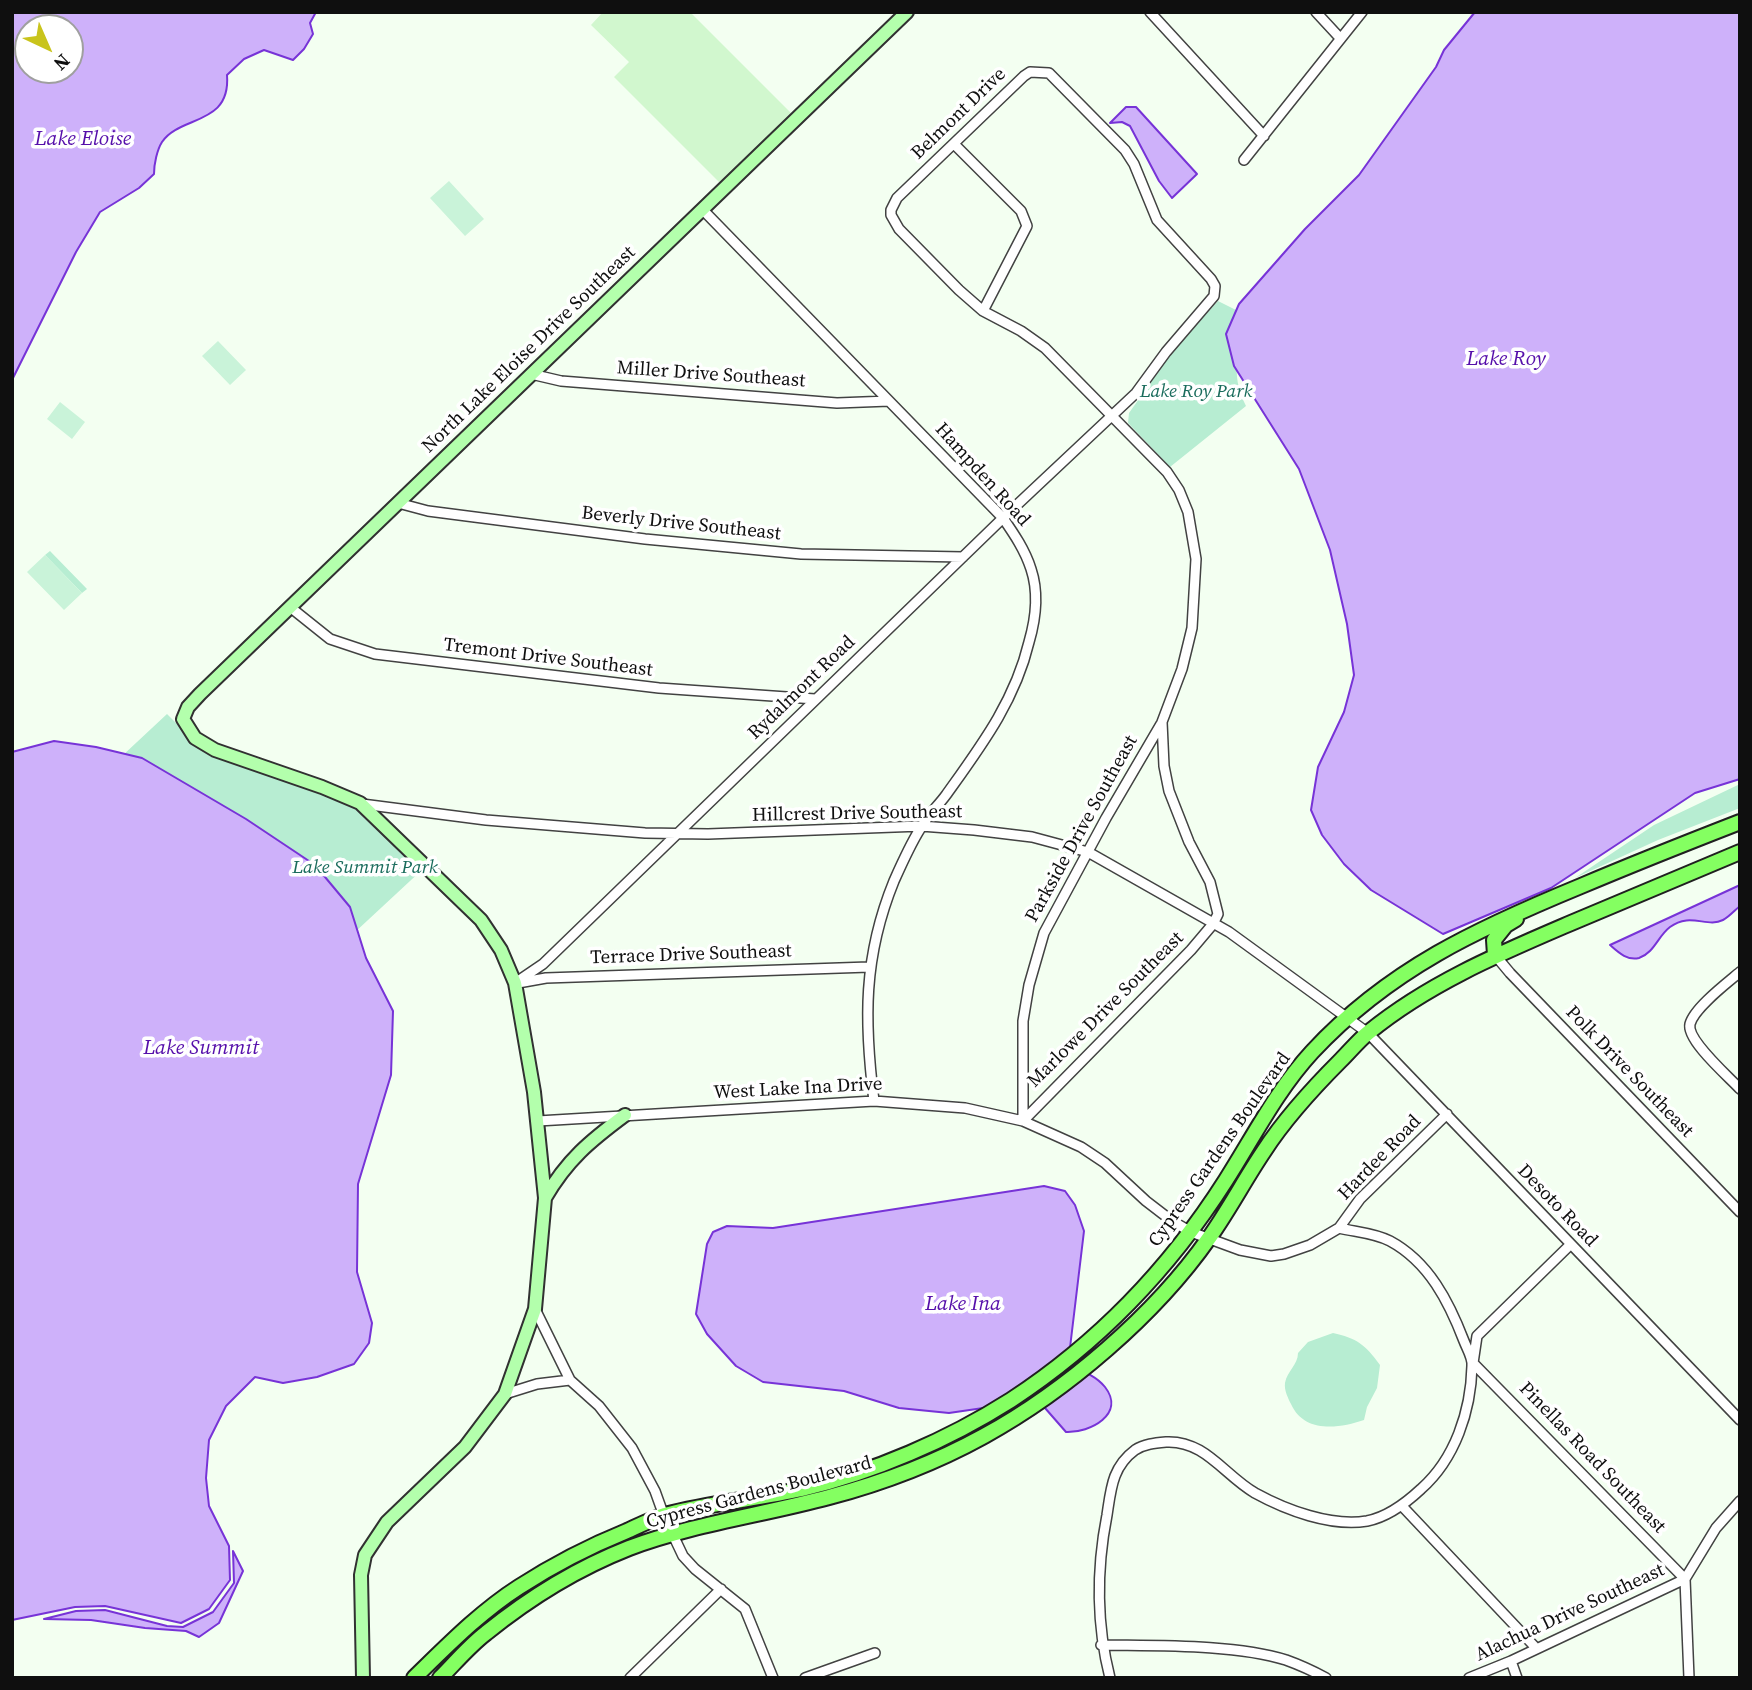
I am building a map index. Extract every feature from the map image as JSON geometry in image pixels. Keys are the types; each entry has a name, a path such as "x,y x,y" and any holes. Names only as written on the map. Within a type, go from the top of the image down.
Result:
{"main road":[{"name":"Cypress Gardens Boulevard","path":"414,1678 462,1631 518,1588 595,1544 664,1516 805,1489 865,1470 940,1439 1010,1400 1059,1365 1136,1297 1191,1232 1283,1086 1314,1050 1347,1019 1409,969 1456,941 1540,902 1740,822"},
{"name":"Cypress Gardens Boulevard","path":"440,1678 483,1635 528,1602 584,1569 616,1554 673,1534 873,1485 949,1454 1024,1411 1126,1333 1175,1282 1209,1238 1266,1147 1306,1096 1368,1033 1429,990 1496,955 1740,852"},
{"path":"1496,955 1494,940 1506,925 1540,902"}],"street":[{"name":"North Lake Eloise Drive Southeast","path":"360,803 215,750 195,738 183,719 188,707 907,12"},
{"path":"1150,12 1264,135"},
{"path":"1316,12 1340,38"},
{"path":"1244,160 1362,12"},
{"name":"Belmont Drive","path":"1162,722 1190,640 1196,559 1188,512 1171,477 1045,348 1021,331 983,311 959,290 899,229 891,210 897,198 1024,76 1030,72 1049,73 1125,150 1134,164 1157,220 1215,286 1214,296 1187,327"},
{"path":"954,144 1021,211 1027,226 983,311"},
{"name":"Hampden Road","path":"703,210 1003,518 1027,558 1036,591 1033,629 1019,678 999,719 921,826 886,904 869,967 868,1050 874,1101"},
{"name":"Rydalmont Road","path":"515,983 543,964 1088,436 1113,417 1136,393 1187,327"},
{"name":"Miller Drive Southeast","path":"531,374 573,382 837,403 889,401"},
{"name":"Beverly Drive Southeast","path":"398,503 441,513 742,549 801,554 963,557"},
{"name":"Tremont Drive Southeast","path":"290,607 330,639 375,654 659,688 815,699"},
{"path":"1162,722 1164,766 1169,791 1216,901 1218,914 1213,924"},
{"name":"Parkside Drive Southeast","path":"1023,1121 1023,1021 1029,985 1044,933 1057,905 1162,722"},
{"path":"360,803 481,920 501,950 515,983 538,1121 545,1198 536,1309 505,1394 465,1447 396,1512 370,1547 361,1576 363,1678"},
{"name":"Hillcrest Drive Southeast","path":"360,803 486,820 645,833 708,834 921,826 1032,836 1088,852 1213,924 1245,943 1347,1019"},
{"name":"Marlowe Drive Southeast","path":"1023,1121 1191,950 1213,924"},
{"name":"Polk Drive Southeast","path":"1496,955 1518,982 1740,1212"},
{"name":"Terrace Drive Southeast","path":"515,983 546,978 869,967"},
{"path":"1740,972 1698,1011 1690,1023 1690,1032 1700,1049 1740,1089"},
{"name":"Desoto Road","path":"1347,1019 1368,1033 1740,1420"},
{"name":"West Lake Ina Drive","path":"538,1121 874,1101 965,1108 1023,1121 1074,1143 1094,1154 1146,1201 1191,1232 1240,1250 1271,1256 1310,1245 1339,1228"},
{"name":"Hardee Road","path":"1339,1228 1360,1199 1447,1114"},
{"path":"545,1198 559,1173 578,1152 625,1115"},
{"path":"1339,1228 1383,1238 1413,1258 1445,1298 1473,1363"},
{"path":"1110,1678 1101,1645 1098,1581 1112,1481 1126,1458 1150,1444 1171,1442 1196,1447 1254,1492 1304,1513 1326,1519 1368,1521 1402,1506 1430,1481 1455,1444 1465,1413 1477,1336 1570,1245"},
{"path":"536,1309 570,1380 599,1406 626,1439 655,1491 664,1516 688,1562 745,1609 772,1678"},
{"name":"Pinellas Road Southeast","path":"1473,1363 1685,1579"},
{"path":"505,1394 537,1384 570,1380"},
{"path":"1689,1678 1685,1579 1716,1528 1740,1501"},
{"path":"1402,1506 1536,1648"},
{"name":"Alachua Drive Southeast","path":"1469,1678 1685,1579"},
{"path":"630,1678 721,1589"},
{"path":"1101,1645 1175,1647 1269,1656 1286,1660 1326,1678"},
{"path":"805,1678 875,1653"},
{"path":"1511,1661 1517,1678"}],"green space":[{"path":"603,12 690,12 793,115 721,184 614,77 629,62 591,25"},
{"path":"449,181 484,219 465,236 430,198"},
{"name":"Lake Roy Park","path":"1218,301 1248,316 1237,361 1238,383 1246,406 1170,467 1128,423 1129,413 1176,347"},
{"path":"218,341 246,370 230,385 202,356"},
{"path":"60,402 85,422 72,439 47,419"},
{"path":"50,551 87,589 82,593 45,555"},
{"path":"45,555 82,593 64,610 27,572"},
{"name":"Lake Summit Park","path":"167,714 194,741 341,798 361,810 424,868 354,933 122,756"},
{"path":"1740,784 1740,808 1658,840 1575,878 1654,825"},
{"path":"1333,1333 1359,1343 1380,1365 1377,1388 1367,1407 1364,1420 1333,1427 1304,1420 1291,1404 1285,1383 1298,1353 1308,1342"}],"water":[{"name":"Lake Eloise","path":"12,12 316,12 310,23 313,34 293,60 264,50 244,59 227,75 226,91 221,103 203,118 170,133 159,149 154,174 139,188 100,212 76,252 12,380"},
{"name":"Lake Roy","path":"1475,12 1740,12 1740,779 1695,793 1551,888 1443,934 1371,890 1344,864 1322,835 1311,810 1318,767 1344,712 1354,675 1347,624 1330,550 1299,469 1234,366 1226,334 1239,304 1305,229 1359,175 1436,67 1444,50"},
{"path":"1126,107 1136,107 1197,174 1172,198 1159,181 1130,126 1122,122 1110,123"},
{"name":"Lake Summit","path":"54,741 142,758 246,819 315,865 350,907 366,958 393,1011 391,1075 358,1184 357,1272 372,1323 369,1343 354,1364 317,1377 283,1383 255,1377 226,1406 209,1440 206,1478 209,1506 229,1546 230,1580 209,1609 181,1623 105,1606 75,1607 12,1620 12,752"},
{"path":"1740,885 1740,906 1723,920 1677,923 1666,931 1644,956 1635,959 1627,957 1610,945"},
{"name":"Lake Ina","path":"1044,1186 1065,1191 1075,1205 1084,1231 1069,1356 1073,1367 1095,1378 1105,1387 1111,1406 1102,1420 1085,1429 1066,1432 1038,1400 949,1413 899,1408 844,1391 763,1382 736,1366 707,1334 696,1314 707,1244 713,1232 727,1226 773,1228"},
{"path":"233,1551 243,1571 219,1623 199,1637 186,1631 91,1620 44,1619 76,1611 105,1610 167,1626 183,1627 213,1612 234,1583"}]}
